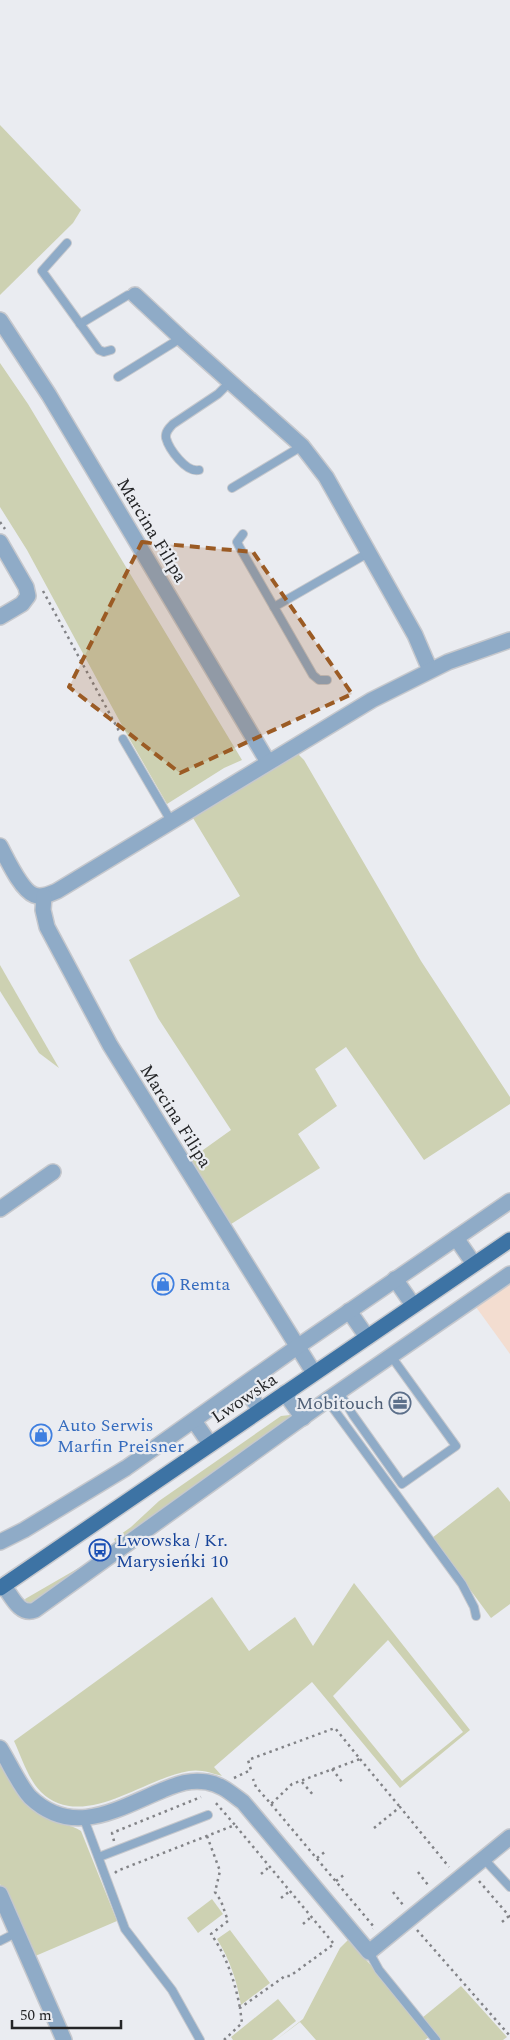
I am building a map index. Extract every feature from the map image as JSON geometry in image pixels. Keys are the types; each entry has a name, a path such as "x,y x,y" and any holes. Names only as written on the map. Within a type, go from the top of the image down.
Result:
{"main road":[{"name":"Lwowska","path":"2,1587 510,1240"}],"street":[{"path":"135,295 302,446 326,477 415,634 430,670"},
{"name":"Marcina Filipa","path":"0,320 49,395 268,762"},
{"path":"0,542 26,587 28,596 22,604 0,617"},
{"path":"0,846 26,889 35,895 44,896 57,891 363,705 430,670 510,640"},
{"name":"Marcina Filipa","path":"44,896 43,910 47,927 110,1045 314,1373"},
{"path":"0,1209 53,1172"},
{"path":"0,1542 97,1487 395,1279 509,1204"},
{"path":"456,1238 474,1264"},
{"path":"2,1587 22,1609 30,1612 35,1610 333,1396 510,1274"},
{"path":"395,1279 414,1305"},
{"path":"349,1311 367,1337"},
{"path":"243,1386 260,1410"},
{"path":"284,1393 303,1418"},
{"path":"194,1421 210,1444"},
{"path":"0,1748 28,1795 40,1806 55,1815 70,1818 84,1819 98,1816 186,1781 208,1782 227,1790 243,1802 369,1952 510,1837"},
{"path":"0,1894 64,2040"}],"lane":[{"path":"67,243 42,271 99,350 104,352 111,350"},
{"path":"80,324 128,295 135,295"},
{"path":"118,377 181,338"},
{"path":"199,470 196,471 188,468 179,459 166,437 168,430 173,424 218,394 230,382"},
{"path":"232,488 302,446"},
{"path":"243,534 237,542 313,675 318,680 327,680"},
{"path":"274,607 368,553"},
{"path":"123,739 170,821"},
{"path":"333,1396 353,1415 402,1484 456,1446 391,1356"},
{"path":"333,1396 462,1584 474,1607 476,1616"},
{"path":"99,1857 208,1815"},
{"path":"84,1819 125,1929 172,1990 200,2040"},
{"path":"483,1858 510,1888"},
{"path":"0,1941 18,1932"},
{"path":"369,1952 379,1970 436,2040"}],"path":[{"path":"42,590 68,641 123,739"},
{"path":"360,1759 449,1868"},
{"path":"332,1769 343,1783"},
{"path":"301,1781 314,1796"},
{"path":"96,1848 115,1842 112,1832 209,1794"},
{"path":"214,1800 334,1944 290,1976 285,1976 240,2008"},
{"path":"271,1804 374,1927 359,1941"},
{"path":"374,1828 400,1807"},
{"path":"117,1881 115,1874 117,1871 234,1825"},
{"path":"207,1836 220,1871 215,1892 221,1901 228,1921 211,1934 222,1951 235,1986 242,2023 224,2040"},
{"path":"317,1858 326,1851"},
{"path":"261,1874 270,1867"},
{"path":"418,1872 428,1885"},
{"path":"336,1881 345,1874"},
{"path":"475,1877 509,1916 502,1922"},
{"path":"281,1898 290,1891"},
{"path":"393,1892 404,1905"},
{"path":"303,1924 311,1917"},
{"path":"416,1927 510,2036"}],"highlighted area":[{"path":"142,542 253,552 352,694 180,773 69,687"}],"shaded area":[{"path":"506,1281 510,1283 510,1354 475,1303"}],"green space":[{"path":"0,125 81,210 73,223 0,295"},
{"path":"0,363 28,404 242,760 224,768 167,804 125,731 27,550 0,507"},
{"path":"297,753 304,760 421,961 510,1097 510,1104 424,1160 346,1047 315,1069 337,1106 298,1134 320,1168 228,1226 189,1160 231,1130 158,1018 129,960 240,896 193,818 229,793"},
{"path":"0,965 59,1068 39,1053 0,991"},
{"path":"281,1416 292,1416 32,1605 27,1605 25,1599 82,1566 116,1543 114,1539 131,1527 159,1501"},
{"path":"498,1487 510,1502 510,1604 491,1618 432,1538"},
{"path":"354,1583 470,1730 400,1788 312,1682 214,1767 222,1776 202,1771 189,1771 171,1776 114,1799 94,1805 75,1807 57,1803 36,1787 14,1741 212,1597 249,1651 295,1617 313,1646","holes":["388,1640 463,1732 402,1781 333,1696"]},
{"path":"0,1765 15,1788 33,1809 52,1821 81,1831 117,1921 33,1957 0,1884"},
{"path":"212,1899 223,1914 198,1933 187,1918"},
{"path":"230,1930 270,1983 241,2005 232,1971 217,1939"},
{"path":"348,1940 378,1973 429,2037 425,2040 316,2040 300,2022 276,2040 303,2019 340,1948"},
{"path":"461,1986 507,2037 503,2040 441,2040 422,2018"},
{"path":"278,1999 296,2021 272,2040 233,2040 231,2037"}],"place":[{"name":"Remta","path":"163,1284"},
{"name":"Mobitouch","path":"400,1403"},
{"name":"Auto Serwis Marfin Preisner","path":"41,1435"},
{"name":"Lwowska / Kr. Marysieńki 10","path":"100,1550"}]}
